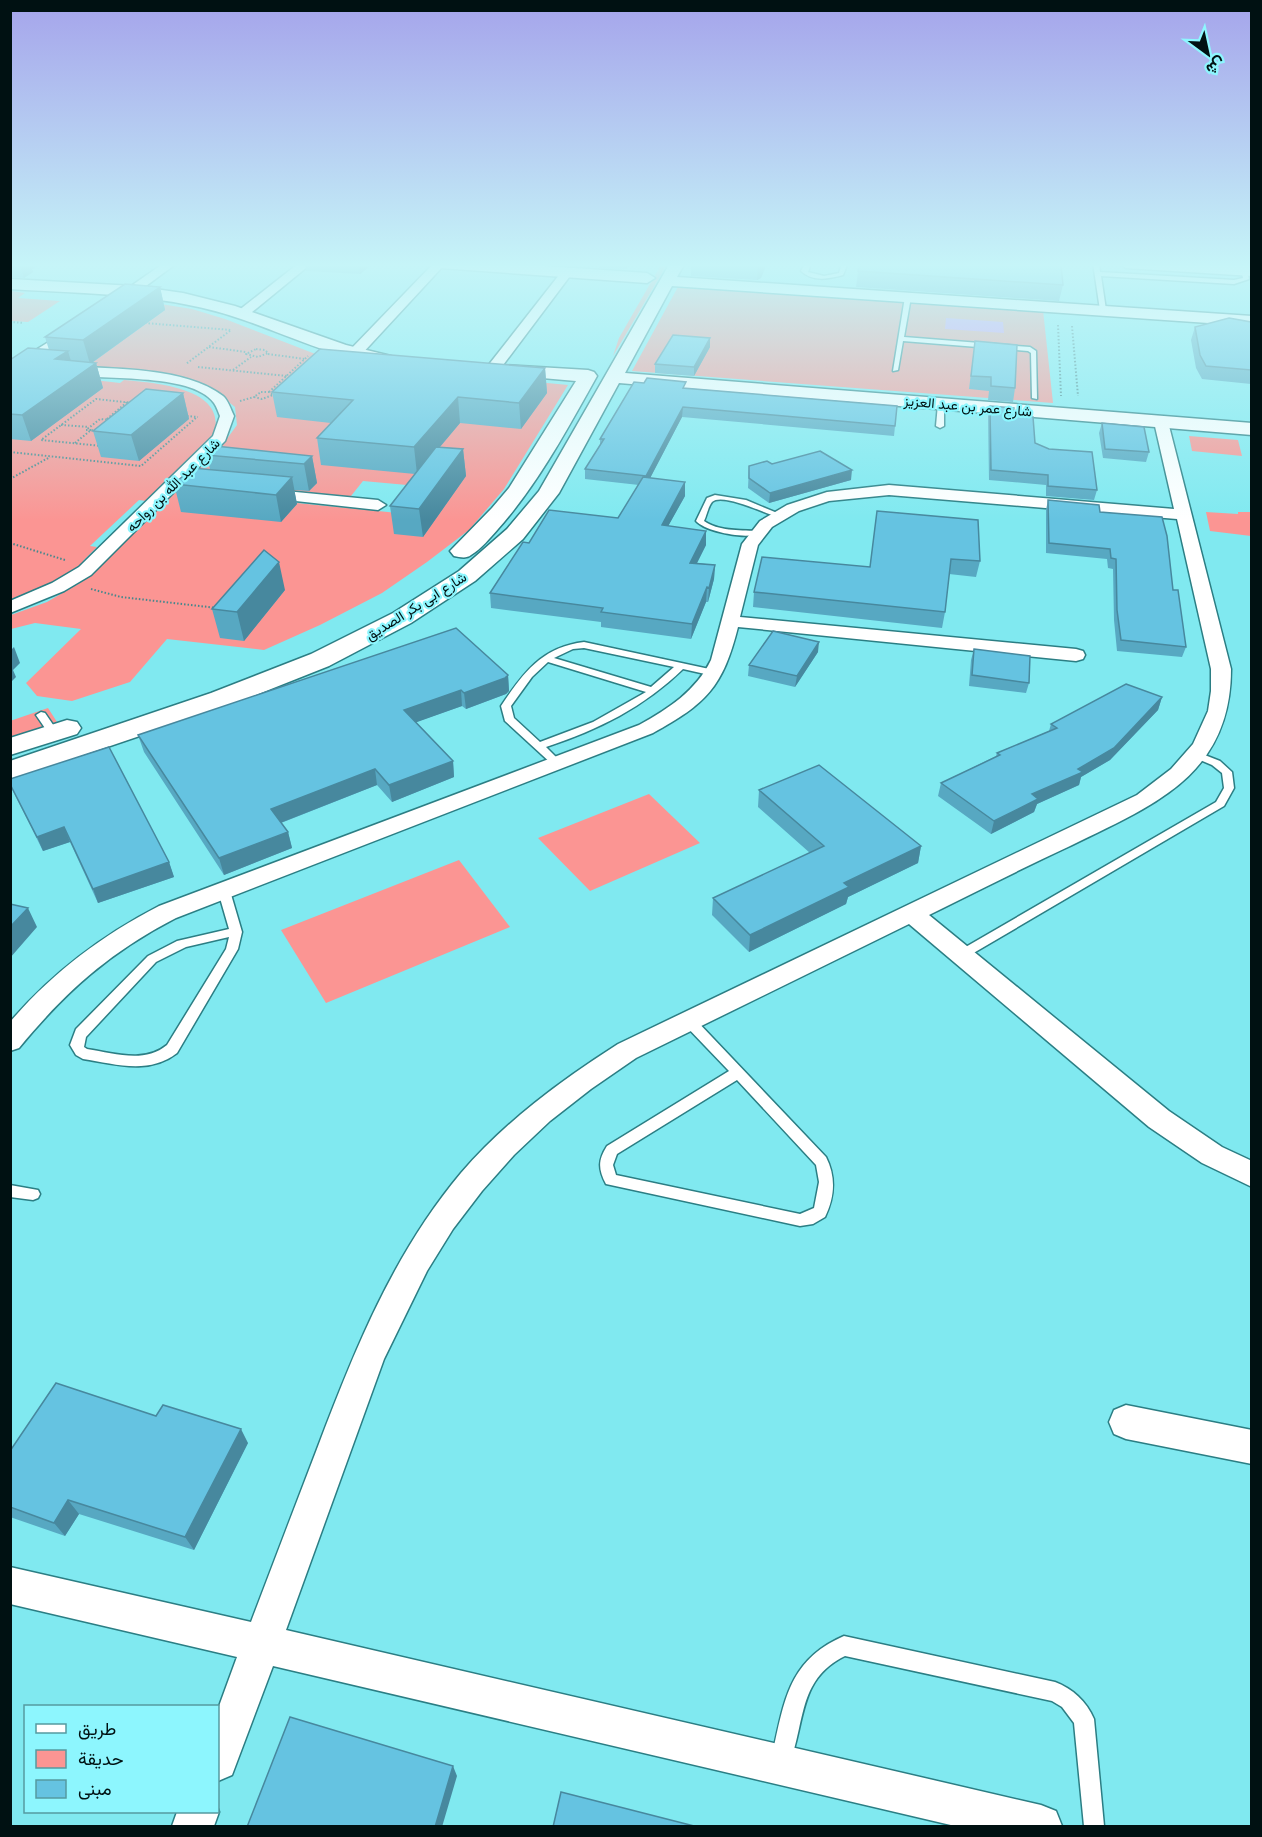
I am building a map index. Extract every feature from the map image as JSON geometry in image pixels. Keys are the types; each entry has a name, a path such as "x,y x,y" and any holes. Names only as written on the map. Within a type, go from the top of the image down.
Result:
{"street":[{"path":"16,369 46,349"},
{"path":"337,349 406,363"},
{"path":"354,354 359,349"},
{"path":"492,370 508,349"},
{"name":"شارع ابى بكر الصديق","path":"10,771 213,686 385,603 435,572 476,540 507,508 588,376 612,349"},
{"name":"شارع ابى بكر الصديق","path":"213,686 320,660 402,618 467,576 515,534 548,494 612,377 619,349"},
{"name":"شارع عبد الله بن رواحه","path":"10,608 40,596 89,567 220,438 228,426 229,415 220,399 193,385 164,379 51,368 16,369"},
{"path":"471,368 588,376"},
{"name":"شارع عمر بن عبد العزيز","path":"612,377 1251,429"},
{"path":"219,1758 368,1357 411,1267 463,1190 493,1156 557,1098 627,1051 1145,800 1166,786 1197,755 1216,722 1221,704 1222,678 1218,652 1161,422"},
{"path":"173,485 195,488"},
{"path":"10,1041 60,983 102,949 148,921 198,899 646,729 664,719 695,697 714,673 750,544 756,533 778,515 827,497 889,490 1184,515"},
{"path":"252,493 378,505"},
{"path":"507,508 533,513"},
{"path":"730,621 1076,655"},
{"path":"10,747 47,724 85,722"},
{"path":"911,913 1175,1131 1212,1155 1251,1175"},
{"path":"1126,1422 1251,1447"},
{"path":"10,1585 1041,1827"}],"lane":[{"path":"895,370 899,349"},
{"path":"1026,349 1034,352 1035,398"},
{"path":"940,426 941,404"},
{"path":"756,533 711,528 702,525 700,521 711,500 718,496 728,497 778,515"},
{"path":"557,763 509,719 506,706 522,682 548,658 563,648 584,645 714,673"},
{"path":"548,658 654,691"},
{"path":"538,746 608,719 654,691 681,666"},
{"path":"961,955 1220,804 1229,788 1227,772 1216,763 1197,755"},
{"path":"224,891 236,932 232,949 167,1055 147,1062 83,1054 78,1050 76,1044 81,1033 152,959 171,947 191,940 236,932"},
{"path":"688,1020 738,1072 823,1161 828,1180 820,1212 808,1219 792,1219 611,1179 606,1167 607,1158 612,1150 738,1072"},
{"path":"10,1191 33,1194"},
{"path":"779,1765 800,1685 807,1671 816,1660 829,1651 844,1646 1055,1692 1069,1700 1084,1719 1094,1827"}],"path":[{"path":"206,349 184,366 287,375"},
{"path":"221,349 247,352 262,349 268,351 267,354"},
{"path":"269,393 273,395 268,398 254,398 258,393 269,393 316,349"},
{"path":"1066,349 1070,414"},
{"path":"1066,349 1070,414"},
{"path":"247,352 247,355 252,357"},
{"path":"233,370 252,357 267,354 305,359"},
{"path":"108,447 41,440 96,399 137,403"},
{"path":"106,420 127,402"},
{"path":"10,452 141,466 198,417 186,416"},
{"path":"74,443 100,419 111,420 104,426"},
{"path":"61,425 98,431"},
{"path":"33,436 44,438"},
{"path":"10,479 51,457"},
{"path":"10,543 89,567"},
{"path":"72,579 105,594 219,608"}],"green space":[{"path":"72,349 302,349 318,355 379,367 568,385 504,489 469,530 382,593 320,625 264,650 167,639 130,682 72,701 37,696 26,683 81,629 35,623 11,629 11,615 47,602 83,581 174,491 398,513 418,486 363,481 347,501 180,485 218,451 237,425 235,407 220,395 193,383 48,365"},
{"path":"644,349 1047,349 1053,403 632,371"},
{"path":"60,376 120,383 124,380 138,381 187,391 201,398 211,408 216,421 213,437 146,501 139,500 90,546 97,547 83,561 89,567 11,604 11,380"},
{"path":"1189,436 1238,440 1242,456 1192,451"},
{"path":"1206,512 1238,514 1238,512 1251,512 1251,536 1210,531"},
{"path":"48,708 57,722 11,737 10,721"},
{"path":"649,794 700,843 590,891 538,838"},
{"path":"459,860 510,927 326,1003 281,930"}],"building":[{"path":"27,349 38,349 68,351 55,359 96,363 22,415 10,414 10,360"},
{"path":"320,349 545,368 519,403 458,397 414,447 317,438 353,400 272,392"},
{"path":"664,349 704,349 694,367 655,364"},
{"path":"974,349 1017,349 1015,388 991,386 991,377 971,376"},
{"path":"1199,349 1251,349 1251,370 1206,366"},
{"path":"647,378 686,382 683,388 897,406 895,426 683,407 646,476 585,469 604,439 600,439 634,382 644,383"},
{"path":"146,389 183,393 131,435 93,431"},
{"path":"990,406 1014,408 1013,415 1033,417 1035,443 1049,449 1092,452 1097,490 1048,486 1048,475 991,470"},
{"path":"1102,423 1144,427 1149,452 1105,449"},
{"path":"215,446 312,456 304,464 206,455"},
{"path":"436,447 463,449 419,509 390,506"},
{"path":"820,451 852,470 770,493 749,478 749,466 767,461 772,464"},
{"path":"192,468 292,477 276,495 174,484"},
{"path":"643,477 685,482 662,525 706,531 690,563 715,565 709,588 707,587 692,624 601,612 603,608 490,593 523,542 529,543 549,510 618,518"},
{"path":"1048,500 1099,505 1100,512 1162,517 1167,536 1173,590 1178,590 1186,647 1121,640 1117,610 1116,559 1111,558 1110,549 1049,543"},
{"path":"877,511 978,520 980,561 951,559 945,612 754,592 762,557 870,567"},
{"path":"264,550 279,562 237,612 212,609"},
{"path":"456,628 508,675 464,693 461,690 404,710 453,761 389,785 375,769 271,809 288,832 219,858 138,735"},
{"path":"773,631 819,642 797,676 749,665"},
{"path":"974,649 1030,656 1029,683 972,675"},
{"path":"1126,684 1162,697 1114,748 1078,769 1083,772 1032,794 1038,799 994,821 941,783 1000,755 997,753 1057,728 1051,724"},
{"path":"109,747 169,862 93,889 64,827 37,837 10,784 10,779"},
{"path":"819,765 921,846 844,883 849,887 750,935 713,898 824,846 759,790"},
{"path":"10,904 28,908 10,927"},
{"path":"56,1383 156,1416 163,1405 241,1429 185,1537 68,1500 54,1523 10,1507 10,1451"},
{"path":"290,1717 453,1766 435,1827 247,1827"},
{"path":"561,1792 698,1827 553,1827"}]}
